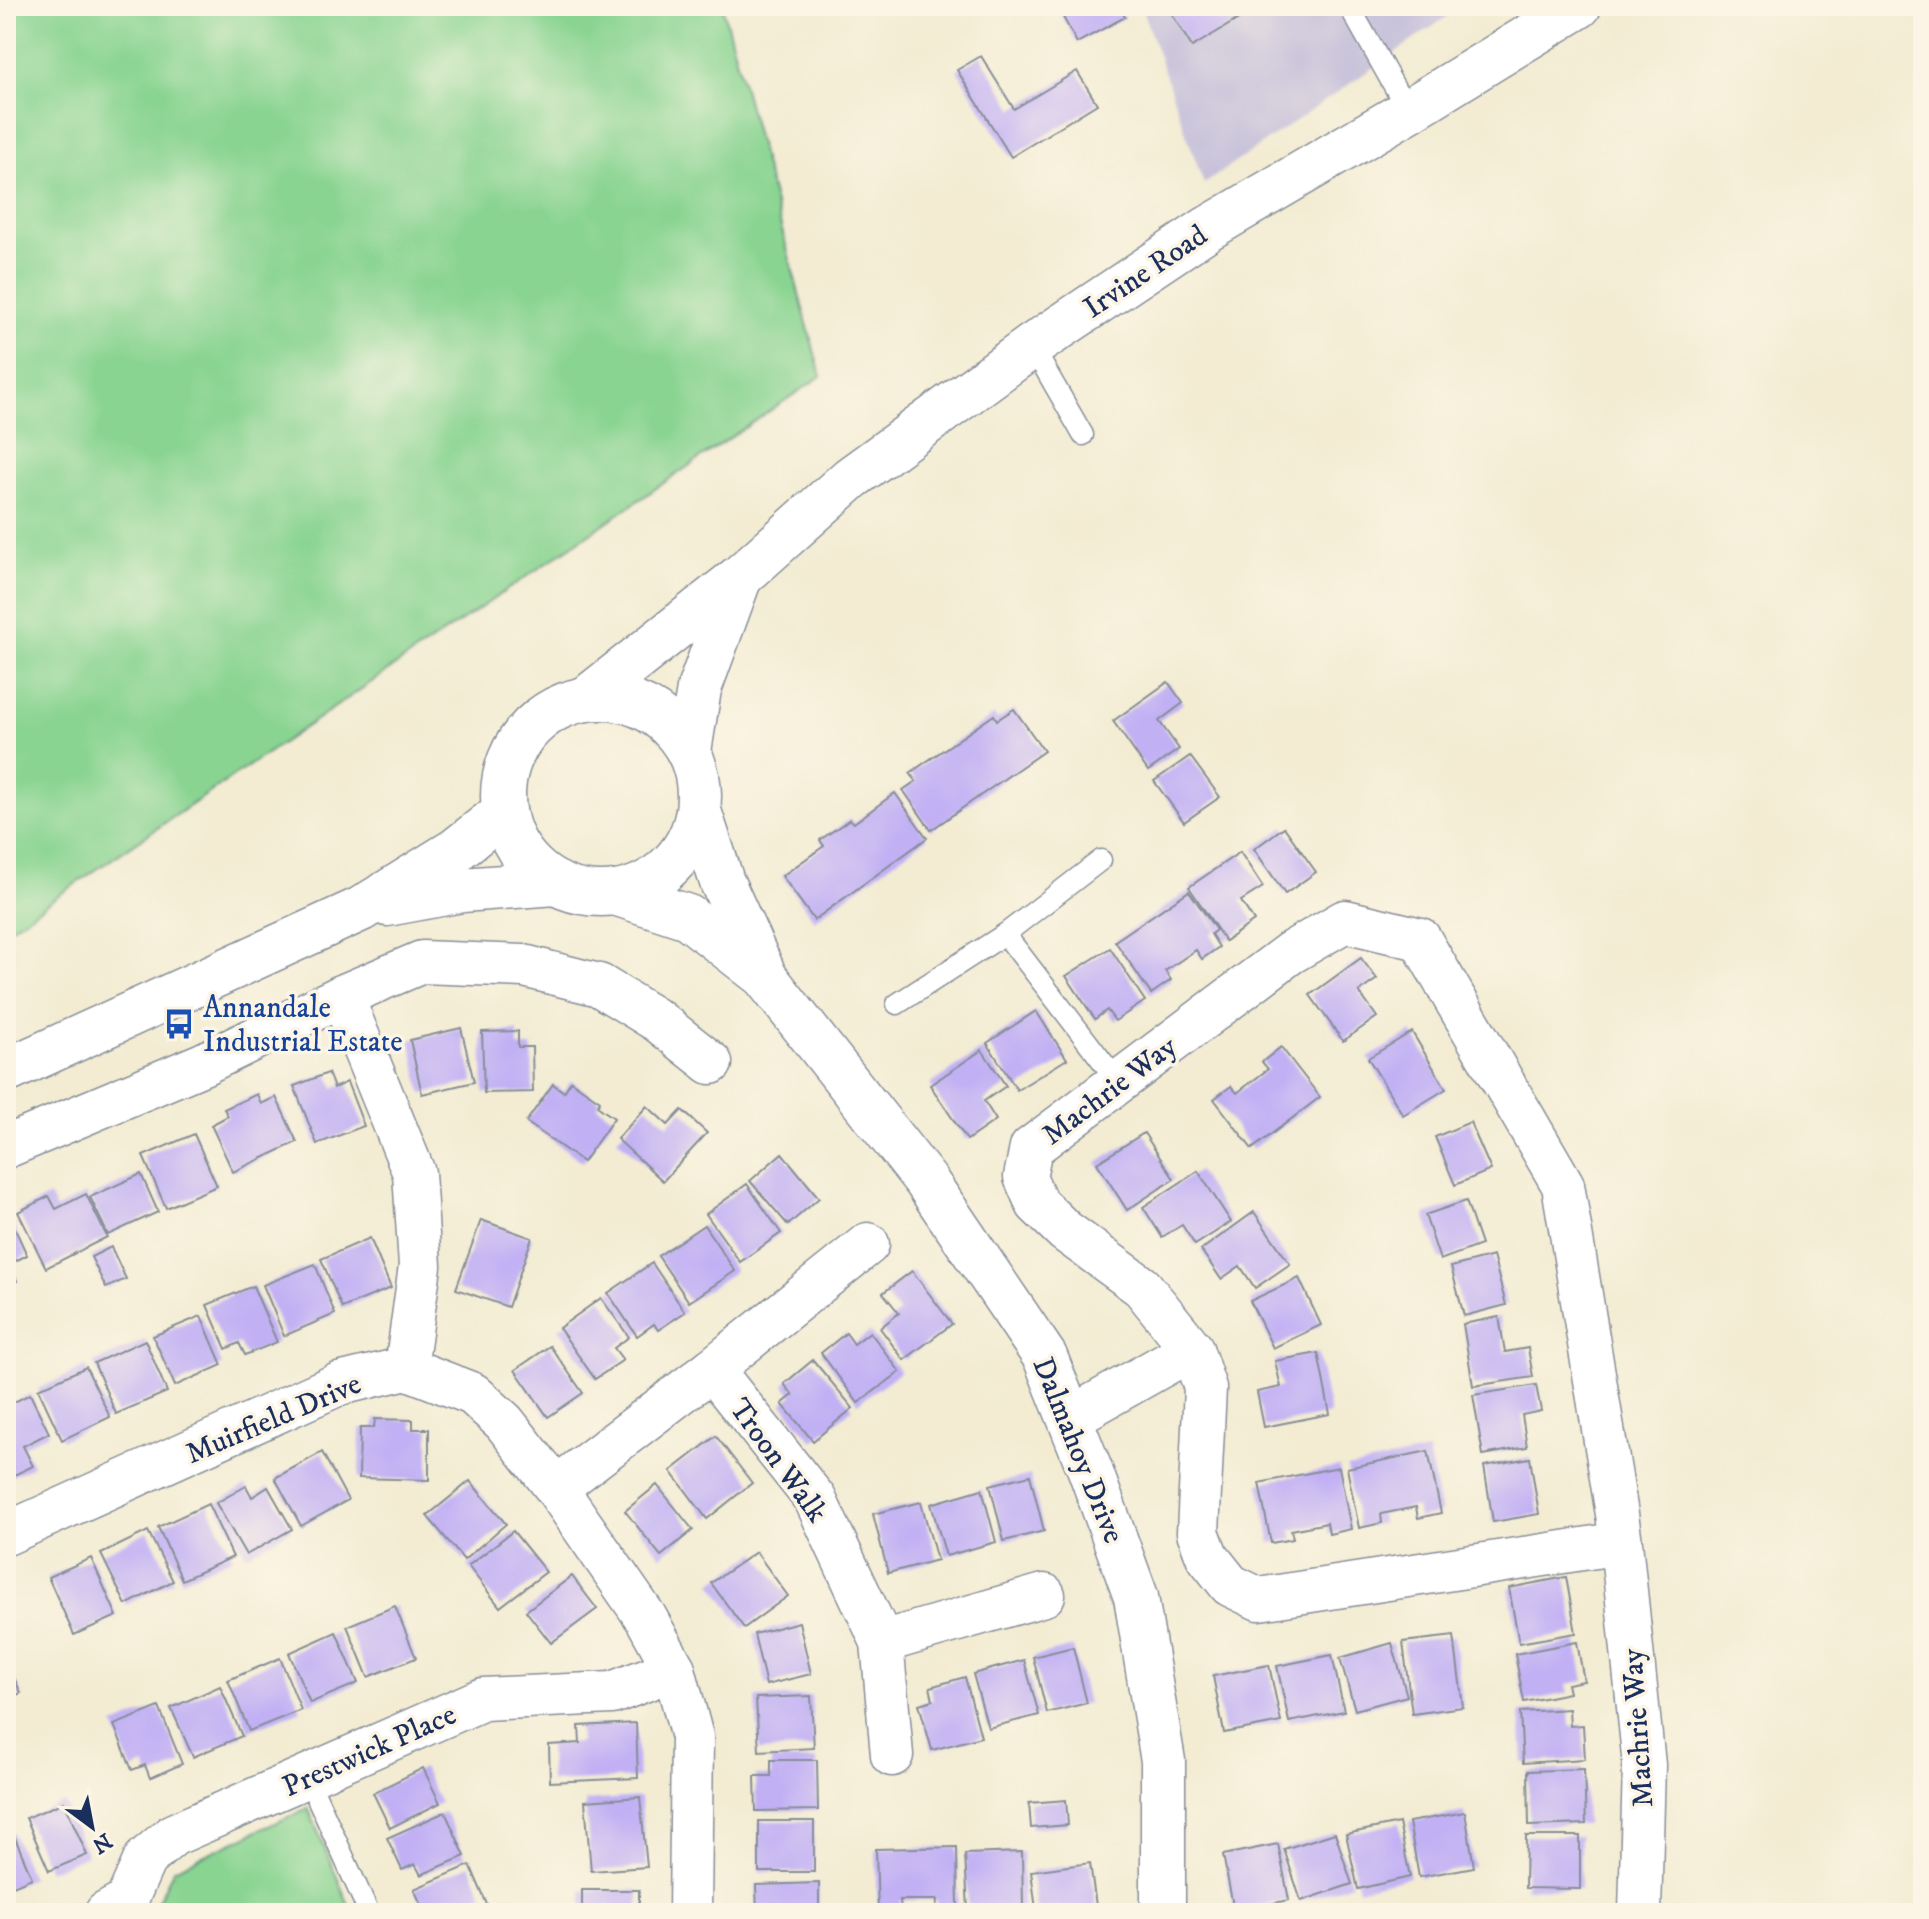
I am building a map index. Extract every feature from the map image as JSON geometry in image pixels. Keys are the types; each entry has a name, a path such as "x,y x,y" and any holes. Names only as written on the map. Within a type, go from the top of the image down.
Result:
{"main road":[{"name":"Irvine Road","path":"586,699 740,577 851,478 1032,346 1207,229 1579,6"},
{"path":"689,751 699,689 740,577"},
{"path":"586,699 616,699 646,708 671,726 689,751 699,780 699,811 722,882 764,976 688,917 615,893 575,891 556,883 532,866 514,841 504,812 504,781 513,752 531,727 556,708 586,699"},
{"path":"615,893 645,884 670,866 689,841 699,811"},
{"path":"6,1071 361,909 456,850 504,812"},
{"path":"361,909 462,890 556,883"},
{"name":"Dalmahoy Drive","path":"764,976 926,1181 1045,1357 1136,1597 1163,1761 1163,1913"}],"street":[{"name":"Machrie Way","path":"1621,1543 1259,1599 1230,1585 1207,1556 1198,1532 1205,1388 1192,1349 1142,1287 1065,1231 1037,1204 1025,1177 1031,1148 1290,953 1345,921 1420,939 1563,1185 1621,1543 1644,1765 1640,1913"},
{"path":"6,1147 203,1064 342,996 422,962 524,966 599,985 658,1021 711,1063"},
{"path":"342,996 414,1173 420,1266 406,1368 473,1394 504,1422 556,1488 646,1618 674,1669 692,1737 690,1913"},
{"name":"Troon Walk","path":"556,1488 868,1244"},
{"path":"1070,1418 1192,1349"},
{"name":"Muirfield Drive","path":"6,1534 339,1384 406,1368"},
{"name":"Troon Walk","path":"712,1369 815,1499 882,1642 892,1755"},
{"path":"882,1642 1044,1595"},
{"name":"Prestwick Place","path":"106,1913 126,1902 145,1859 173,1835 483,1699 612,1693 674,1669"}],"lane":[{"path":"1349,6 1408,111"},
{"path":"1032,346 1083,435"},
{"path":"897,1004 1005,934 1101,860"},
{"path":"1005,934 1119,1083"},
{"path":"308,1778 369,1913"}],"shaded area":[{"path":"1141,6 1451,6 1454,12 1204,184"}],"green space":[{"path":"6,6 722,6 821,376 6,931"},
{"path":"308,1808 352,1913 152,1913 174,1869"}],"building":[{"path":"1057,6 1119,6 1125,17 1077,43"},
{"path":"1167,6 1260,6 1192,47"},
{"path":"981,56 1014,109 1077,71 1097,104 1011,157 957,70"},
{"path":"1168,682 1183,703 1159,721 1179,749 1148,771 1113,721"},
{"path":"1014,709 1044,751 931,830 903,790 916,781 910,773 994,715 997,720"},
{"path":"1190,756 1220,797 1184,822 1154,781"},
{"path":"895,793 927,838 814,920 782,876 824,846 820,840 850,819 854,823"},
{"path":"1284,827 1316,872 1285,894 1254,849"},
{"path":"1240,852 1263,887 1241,901 1254,921 1225,941 1189,887"},
{"path":"1189,891 1216,930 1211,934 1219,947 1202,959 1196,950 1165,971 1171,980 1151,994 1115,941"},
{"path":"1110,948 1145,1001 1115,1021 1107,1010 1095,1019 1066,976"},
{"path":"1361,958 1377,979 1359,992 1377,1017 1343,1041 1310,995"},
{"path":"1036,1011 1067,1059 1017,1090 987,1043"},
{"path":"461,1028 474,1082 422,1094 410,1040"},
{"path":"518,1031 518,1047 532,1047 533,1092 484,1093 482,1032"},
{"path":"1412,1032 1446,1089 1403,1115 1368,1058"},
{"path":"1281,1047 1320,1097 1252,1149 1214,1099 1231,1086 1237,1093 1268,1069 1262,1062"},
{"path":"982,1050 1006,1086 984,1101 996,1120 967,1140 930,1085"},
{"path":"328,1073 334,1088 347,1082 364,1126 317,1144 294,1086"},
{"path":"571,1081 600,1101 597,1106 614,1118 583,1162 526,1122 553,1084 564,1092"},
{"path":"257,1094 261,1104 276,1097 297,1142 233,1172 211,1125 228,1116 224,1109"},
{"path":"647,1106 668,1125 682,1110 707,1133 663,1181 617,1139"},
{"path":"1470,1122 1491,1170 1455,1185 1435,1137"},
{"path":"1144,1133 1174,1179 1127,1210 1097,1163"},
{"path":"194,1134 217,1186 166,1208 143,1156"},
{"path":"782,1153 819,1198 788,1225 750,1181"},
{"path":"1198,1171 1231,1222 1195,1245 1182,1225 1162,1237 1143,1207"},
{"path":"141,1174 158,1212 108,1235 90,1197"},
{"path":"747,1184 781,1233 740,1262 706,1214"},
{"path":"86,1194 107,1237 46,1268 18,1212 49,1196 56,1209"},
{"path":"1466,1201 1481,1245 1440,1260 1425,1215"},
{"path":"1254,1212 1290,1264 1255,1288 1240,1266 1221,1279 1201,1250"},
{"path":"10,1218 27,1255 10,1264 17,1281 6,1286 6,1219"},
{"path":"481,1220 532,1238 508,1307 456,1289"},
{"path":"704,1225 735,1271 689,1302 658,1256"},
{"path":"370,1238 391,1288 342,1308 321,1259"},
{"path":"111,1247 126,1279 106,1288 91,1257"},
{"path":"1493,1256 1506,1305 1464,1316 1451,1267"},
{"path":"652,1263 685,1312 658,1330 654,1324 637,1336 608,1293"},
{"path":"315,1264 335,1314 284,1336 263,1285"},
{"path":"912,1271 952,1324 904,1360 880,1328 899,1313 883,1293"},
{"path":"1299,1278 1321,1325 1273,1348 1250,1301"},
{"path":"253,1286 277,1342 245,1355 239,1343 226,1349 207,1305"},
{"path":"601,1298 629,1337 614,1348 623,1360 595,1379 559,1328"},
{"path":"201,1316 222,1365 175,1386 153,1336"},
{"path":"1499,1317 1505,1352 1528,1348 1533,1377 1473,1386 1463,1324"},
{"path":"870,1332 900,1372 858,1403 821,1353 846,1333 854,1344"},
{"path":"145,1340 167,1392 116,1414 94,1363"},
{"path":"550,1346 583,1393 548,1417 515,1370"},
{"path":"1318,1353 1330,1414 1264,1427 1257,1392 1281,1387 1275,1361"},
{"path":"813,1360 853,1408 813,1441 782,1404 793,1395 784,1384"},
{"path":"86,1367 110,1417 62,1440 38,1389"},
{"path":"1536,1385 1541,1411 1522,1415 1527,1447 1483,1455 1473,1395"},
{"path":"30,1394 49,1433 23,1446 33,1466 6,1479 6,1406"},
{"path":"375,1419 413,1420 413,1429 429,1429 429,1480 359,1478 360,1428 374,1428"},
{"path":"716,1436 752,1483 707,1519 671,1471"},
{"path":"1428,1451 1441,1513 1418,1518 1416,1507 1381,1514 1382,1523 1359,1528 1347,1468"},
{"path":"322,1452 348,1500 301,1526 275,1478"},
{"path":"1530,1458 1539,1514 1493,1522 1484,1466"},
{"path":"1339,1467 1351,1529 1329,1534 1327,1523 1291,1530 1293,1539 1271,1543 1259,1483"},
{"path":"1030,1475 1044,1531 1004,1541 990,1485"},
{"path":"470,1481 506,1524 464,1560 427,1516"},
{"path":"657,1485 693,1530 661,1556 625,1511"},
{"path":"246,1486 252,1497 268,1487 292,1529 246,1555 216,1503"},
{"path":"982,1489 996,1542 946,1556 931,1504"},
{"path":"921,1502 937,1560 888,1573 873,1514"},
{"path":"208,1504 233,1557 182,1580 158,1527"},
{"path":"148,1531 173,1581 126,1605 101,1554"},
{"path":"513,1531 546,1572 500,1607 468,1566"},
{"path":"756,1552 788,1596 744,1628 711,1583"},
{"path":"91,1558 117,1616 74,1635 48,1577"},
{"path":"572,1576 597,1609 551,1643 526,1611"},
{"path":"1566,1577 1576,1633 1519,1643 1509,1588"},
{"path":"395,1606 416,1658 368,1677 347,1626"},
{"path":"799,1622 811,1674 766,1685 754,1634"},
{"path":"336,1632 358,1683 310,1703 289,1653"},
{"path":"1454,1636 1463,1707 1412,1714 1403,1642"},
{"path":"1577,1642 1584,1681 1567,1684 1569,1693 1524,1702 1515,1654"},
{"path":"1392,1643 1407,1696 1355,1710 1340,1658"},
{"path":"1073,1647 1087,1703 1047,1713 1033,1657"},
{"path":"1332,1655 1344,1711 1289,1722 1277,1666"},
{"path":"280,1658 301,1710 249,1731 228,1680"},
{"path":"6,1660 21,1693 6,1700"},
{"path":"1024,1660 1039,1715 988,1728 973,1674"},
{"path":"1269,1665 1281,1722 1224,1733 1213,1676"},
{"path":"965,1677 981,1737 932,1750 919,1704 933,1700 930,1687"},
{"path":"220,1686 242,1736 193,1757 171,1708"},
{"path":"811,1696 814,1748 759,1751 756,1698"},
{"path":"159,1707 182,1764 150,1778 145,1765 132,1770 114,1725"},
{"path":"1569,1709 1570,1726 1583,1725 1585,1759 1523,1763 1520,1712"},
{"path":"636,1723 638,1778 550,1782 549,1745 580,1743 579,1726"},
{"path":"771,1760 817,1760 818,1810 756,1811 755,1776 771,1776"},
{"path":"423,1768 440,1803 390,1828 373,1793"},
{"path":"1584,1769 1586,1824 1529,1826 1528,1771"},
{"path":"640,1797 647,1867 591,1871 585,1801"},
{"path":"1066,1800 1068,1825 1031,1828 1029,1803"},
{"path":"64,1802 87,1855 49,1871 26,1818"},
{"path":"445,1812 465,1856 421,1875 415,1864 402,1870 387,1838"},
{"path":"1465,1812 1474,1867 1419,1877 1409,1822"},
{"path":"759,1821 814,1821 814,1872 759,1872"},
{"path":"1399,1823 1410,1877 1358,1889 1346,1834"},
{"path":"10,1826 32,1878 6,1889 6,1827"},
{"path":"1335,1833 1352,1884 1301,1901 1284,1849"},
{"path":"1526,1836 1580,1836 1580,1889 1525,1888"},
{"path":"1278,1844 1289,1900 1234,1911 1223,1855"},
{"path":"957,1847 958,1910 936,1911 937,1900 900,1900 901,1912 878,1912 876,1849"},
{"path":"1022,1852 1023,1908 968,1910 965,1854"},
{"path":"1090,1863 1097,1913 1059,1913 1059,1907 1036,1910 1031,1871"},
{"path":"470,1865 489,1909 481,1913 425,1913 414,1889"},
{"path":"819,1883 819,1913 757,1913 756,1885"},
{"path":"582,1890 639,1890 639,1913 582,1913"}],"place":[{"name":"Annandale Industrial Estate","path":"179,1024"}]}
